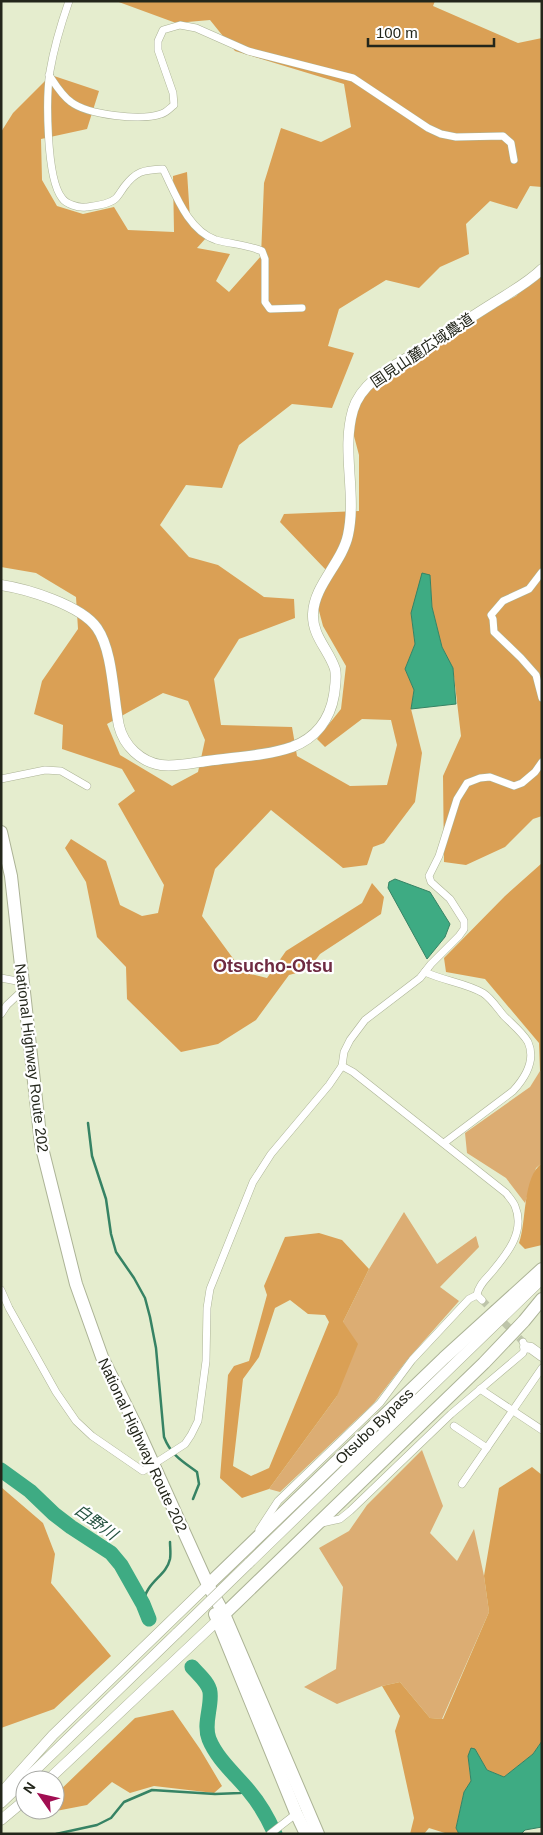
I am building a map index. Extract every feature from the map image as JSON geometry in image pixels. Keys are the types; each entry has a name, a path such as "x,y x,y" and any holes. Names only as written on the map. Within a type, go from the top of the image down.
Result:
{"highway":[{"name":"National Highway Route 202","path":"1,832 11,876 41,1144 76,1284 102,1357 136,1426 208,1585 300,1810 306,1834"},
{"name":"Otsubo Bypass","path":"208,1585 444,1358 542,1269"},
{"name":"Otsubo Bypass","path":"221,1617 484,1363 518,1328 542,1299"},
{"name":"National Highway Route 202","path":"300,1810 318,1834"}],"street":[{"path":"69,1 61,22 49,75 47,124 56,187 62,199 84,208 106,203 115,199 138,172 163,169 182,206 196,227 214,239 262,251 265,259 265,302 270,309 302,308"},
{"path":"49,75 69,101 80,108 120,116 146,118 163,114 174,105 173,93 158,50 158,42 163,30 180,25 196,28 248,51 353,78 428,128 441,134 456,138 503,136 511,143 514,160"},
{"name":"国見山麓広域農道","path":"1,585 19,587 71,608 96,627 106,648 120,728 132,751 146,759 160,764 179,764 282,750 304,741 315,733 325,721 332,707 335,688 335,671 315,631 313,615 314,605 319,592 347,540 352,502 348,448 354,406 365,388 385,371 514,290 542,269"},
{"path":"542,572 529,589 503,601 491,615 494,632 536,674 542,698"},
{"path":"1,1290 9,1308 56,1392 76,1421 92,1436 143,1472 184,1444 192,1436 198,1421 206,1361 207,1308 210,1289 253,1182 271,1154 329,1085 342,1066 344,1052 350,1040 365,1020 420,978 464,929 464,921 450,899 431,882 429,876 439,856 457,799 467,783 480,778 490,777 514,786 522,783 535,772 542,762"},
{"path":"1,780 45,770 61,771 87,786"},
{"path":"425,972 439,979 471,987 485,994 527,1041 530,1052 528,1070 522,1081 513,1091 444,1143"},
{"path":"1,978 23,986 1,1014"},
{"path":"250,1545 278,1501 380,1403 412,1360 469,1300 479,1298 478,1288 507,1254 514,1241 518,1224 516,1206 506,1193 353,1072 342,1066"},
{"path":"35,1770 542,1279"},
{"path":"317,1524 340,1518 350,1511 451,1414 523,1353 524,1344 542,1356"},
{"path":"462,1484 542,1368"},
{"path":"480,1389 542,1430"},
{"path":"454,1426 487,1448"},
{"path":"1,1793 53,1735 208,1585"},
{"path":"59,1770 221,1617"},
{"path":"1,1805 15,1790"},
{"path":"1,1820 15,1808"},
{"path":"270,1834 300,1810"}],"shaded area":[{"path":"116,1 435,1 433,6 518,43 542,38 542,187 530,186 517,209 490,201 466,224 469,254 440,267 419,288 386,280 339,309 328,346 354,353 332,408 292,404 239,445 222,488 186,485 160,525 189,557 218,565 264,597 294,599 295,618 239,639 214,679 221,725 292,727 297,756 350,786 387,785 397,745 391,720 362,719 325,747 317,739 341,709 346,666 323,626 314,592 326,570 280,522 284,514 359,511 359,455 350,421 357,393 381,368 516,296 542,267 542,816 533,819 505,847 466,865 444,862 443,776 461,736 453,668 442,647 432,607 430,575 411,613 415,644 405,669 414,690 411,709 422,753 415,802 384,843 373,847 367,865 343,868 271,810 215,869 202,916 243,972 267,978 286,951 362,903 372,883 384,897 381,914 320,954 308,970 289,975 256,1020 218,1044 181,1052 127,999 126,967 97,937 86,882 65,848 71,839 106,861 120,905 142,916 158,913 164,885 118,804 135,791 122,769 62,749 63,725 34,714 42,681 78,629 76,597 36,573 1,567 1,132 13,113 51,75 99,91 87,129 41,139 42,180 57,206 83,214 114,207 128,230 174,232 173,176 187,172 190,218 206,238 197,248 230,254 216,281 229,292 261,256 264,183 281,128 321,142 351,127 344,84 235,51 210,20 176,23","holes":["163,693 188,701 205,740 198,772 172,786 120,755 107,724"]},
{"path":"422,573 430,575 432,607 442,647 453,668 456,704 411,709 414,690 405,669 415,644 411,613"},
{"path":"542,863 542,1071 540,1071 539,1043 485,979 446,972 444,958 505,896"},
{"path":"395,879 430,892 450,924 445,937 427,959 388,888 389,882"},
{"path":"540,1071 542,1071 542,1163 536,1168 525,1203 506,1178 467,1153 465,1133 530,1087"},
{"path":"542,1163 542,1245 525,1249 519,1243 528,1189 531,1179"},
{"path":"404,1212 437,1264 476,1236 479,1247 440,1287 459,1301 407,1360 374,1403 280,1492 269,1489 337,1396 343,1322 369,1269"},
{"path":"319,1233 342,1240 369,1269 343,1322 358,1344 337,1396 269,1489 242,1498 220,1478 228,1375 234,1366 249,1361 267,1295 264,1286 285,1237","holes":["290,1300 308,1314 325,1315 329,1322 269,1468 251,1476 233,1466 243,1379 259,1357 275,1308"]},
{"path":"422,1450 443,1506 430,1533 457,1561 474,1529 489,1612 442,1719 430,1718 400,1682 382,1686 337,1704 304,1687 336,1669 343,1587 319,1548 349,1531 367,1505"},
{"path":"532,1467 542,1475 542,1741 533,1754 504,1777 487,1770 475,1749 468,1756 471,1782 464,1792 456,1828 459,1834 448,1834 429,1828 424,1834 410,1834 414,1818 395,1731 400,1716 382,1686 400,1682 430,1718 443,1719 489,1612 484,1576 499,1488"},
{"path":"1,1487 43,1523 55,1554 51,1583 111,1656 54,1709 1,1728"},
{"path":"173,1710 200,1749 222,1786 214,1793 154,1786 130,1793 112,1782 87,1805 65,1809 65,1785 135,1718"},
{"path":"542,1741 542,1827 525,1830 521,1834 459,1834 456,1828 464,1792 471,1781 468,1756 471,1748 475,1749 487,1770 504,1777 533,1754"}],"waterway":[{"path":"88,1123 92,1156 106,1199 111,1234 116,1252 145,1298 150,1317 156,1348 164,1437 174,1453 197,1472 199,1484 193,1499"},
{"name":"白野川","path":"1,1470 30,1491 71,1527 111,1553 121,1565 143,1604 149,1619"},
{"path":"143,1604 148,1590 168,1565 170,1542"},
{"name":"白野川","path":"192,1667 205,1682 210,1692 207,1733 212,1746 221,1760 257,1801 275,1834"},
{"path":"56,1834 97,1825 111,1818 124,1802 152,1790 215,1794 250,1791"}],"tunnel":[{"path":"482,1300 523,1342"}],"district":[{"name":"Otsucho-Otsu","path":"273,966"}]}
